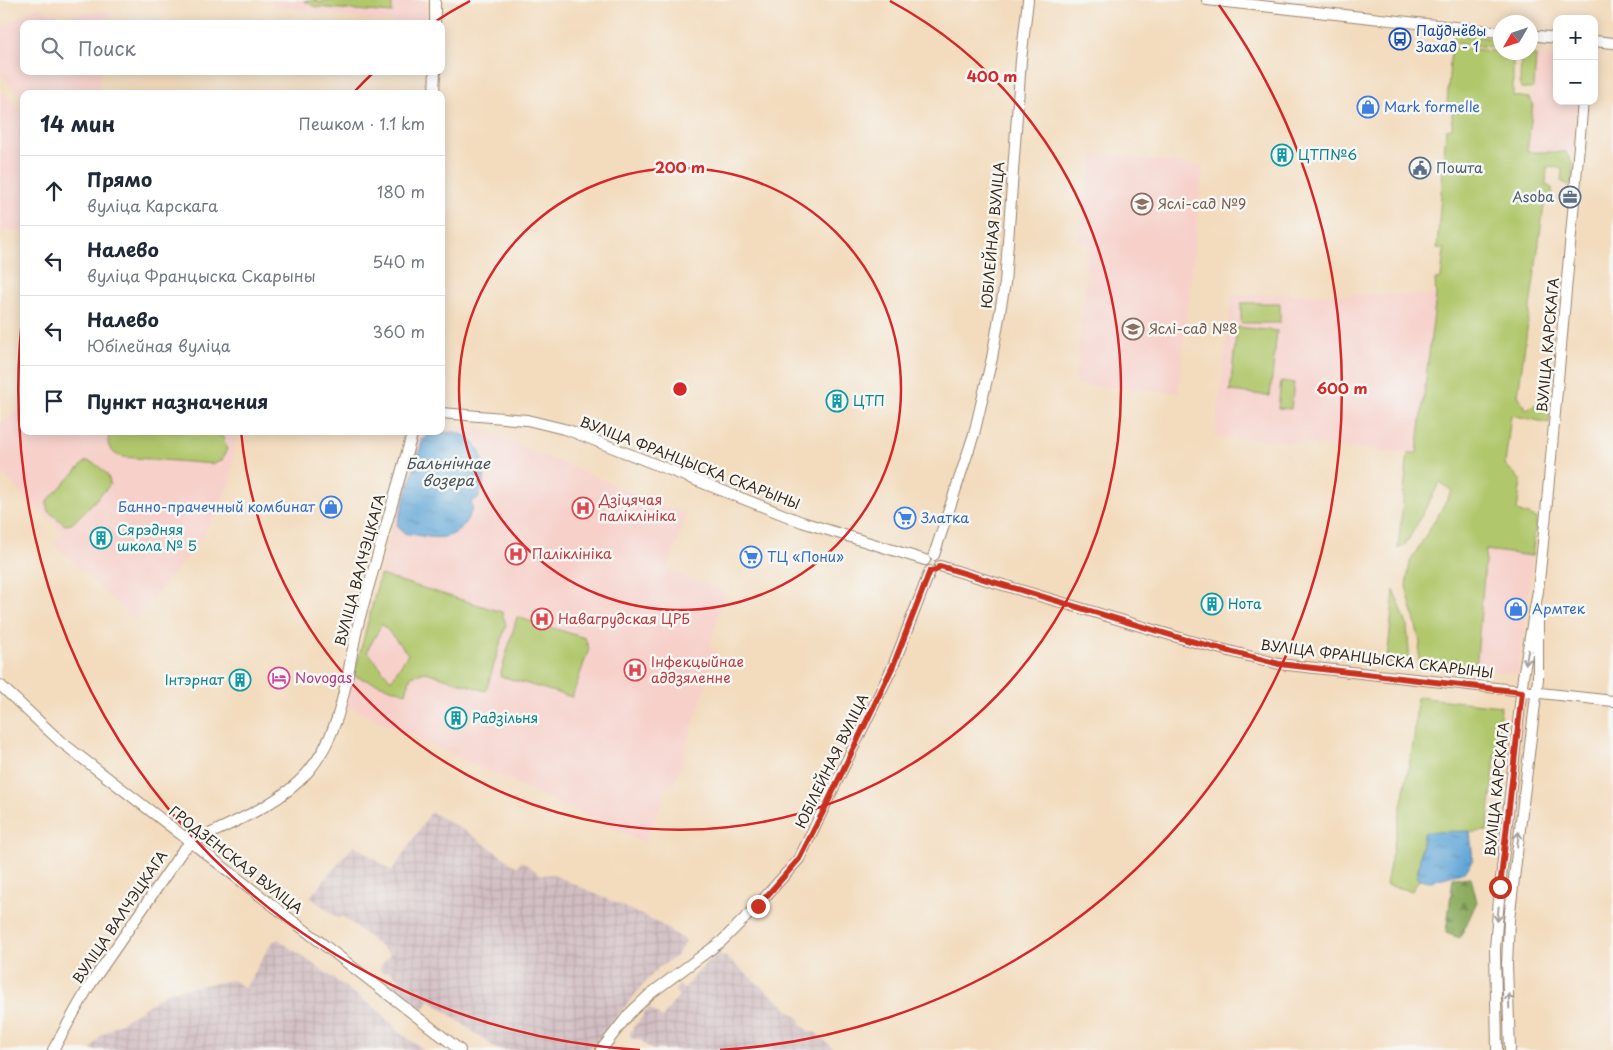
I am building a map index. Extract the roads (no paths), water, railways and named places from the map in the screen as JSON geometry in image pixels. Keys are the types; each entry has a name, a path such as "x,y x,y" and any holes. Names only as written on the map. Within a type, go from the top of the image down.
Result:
{"street":[{"path":"435,0 435,20"},
{"name":"ЮБІЛЕЙНАЯ ВУЛІЦА","path":"929,557 974,434 992,358 1005,283 1013,159 1028,0"},
{"path":"1207,0 1493,31"},
{"path":"1538,36 1553,38"},
{"path":"1598,41 1613,43"},
{"path":"434,90 435,75"},
{"name":"ВУЛІЦА КАРСКАГА","path":"1497,1050 1495,948 1522,692 1538,591 1561,365 1583,105"},
{"name":"ВУЛІЦА ФРАНЦЫСКА СКАРЫНЫ","path":"445,413 527,420 568,430 802,522 929,557"},
{"name":"ВУЛІЦА ВАЛЧЭЦКАГА","path":"52,1050 88,988 169,868 191,843 272,801 290,789 321,756 341,707 361,616 412,435"},
{"path":"929,557 939,558 940,566 936,570 930,571 925,568 929,557"},
{"name":"ВУЛІЦА ФРАНЦЫСКА СКАРЫНЫ","path":"940,566 1187,640 1279,664 1613,701"},
{"name":"ЮБІЛЕЙНАЯ ВУЛІЦА","path":"601,1050 629,1014 650,994 722,941 758,906 799,859 893,666 930,571"},
{"name":"ВУЛІЦА КАРСКАГА","path":"1510,1050 1509,920 1536,693 1538,591"},
{"name":"ГРОДЗЕНСКАЯ ВУЛІЦА","path":"0,685 60,742 460,1050"}],"water":[{"name":"Бальнічнае возера","path":"445,432 455,432 465,436 479,450 483,459 484,479 478,499 471,501 473,508 467,520 453,534 436,538 403,533 397,524 423,439 428,435 445,435"},
{"path":"1470,831 1473,861 1465,872 1432,881 1419,880 1417,878 1425,832"}],"place":[{"name":"Паўднёвы Захад - 1","path":"1400,39"},
{"name":"Mark formelle","path":"1368,107"},
{"name":"ЦТП№6","path":"1282,155"},
{"name":"Пошта","path":"1420,168"},
{"name":"Asoba","path":"1570,197"},
{"name":"Яслі-сад №9","path":"1142,204"},
{"name":"Яслі-сад №8","path":"1133,329"},
{"name":"ЦТП","path":"837,401"},
{"name":"Банно-прачечный комбинат","path":"331,507"},
{"name":"Дзіцячая паліклініка","path":"583,508"},
{"name":"Златка","path":"905,518"},
{"name":"Сярэдняя школа № 5","path":"101,538"},
{"name":"Паліклініка","path":"516,554"},
{"name":"ТЦ «Пони»","path":"751,557"},
{"name":"Нота","path":"1212,604"},
{"name":"Армтек","path":"1516,609"},
{"name":"Навагрудская ЦРБ","path":"542,619"},
{"name":"Інфекцыйнае аддзяленне","path":"635,670"},
{"name":"Novogas","path":"279,678"},
{"name":"Інтэрнат","path":"240,680"},
{"name":"Радзільня","path":"456,718"}]}
